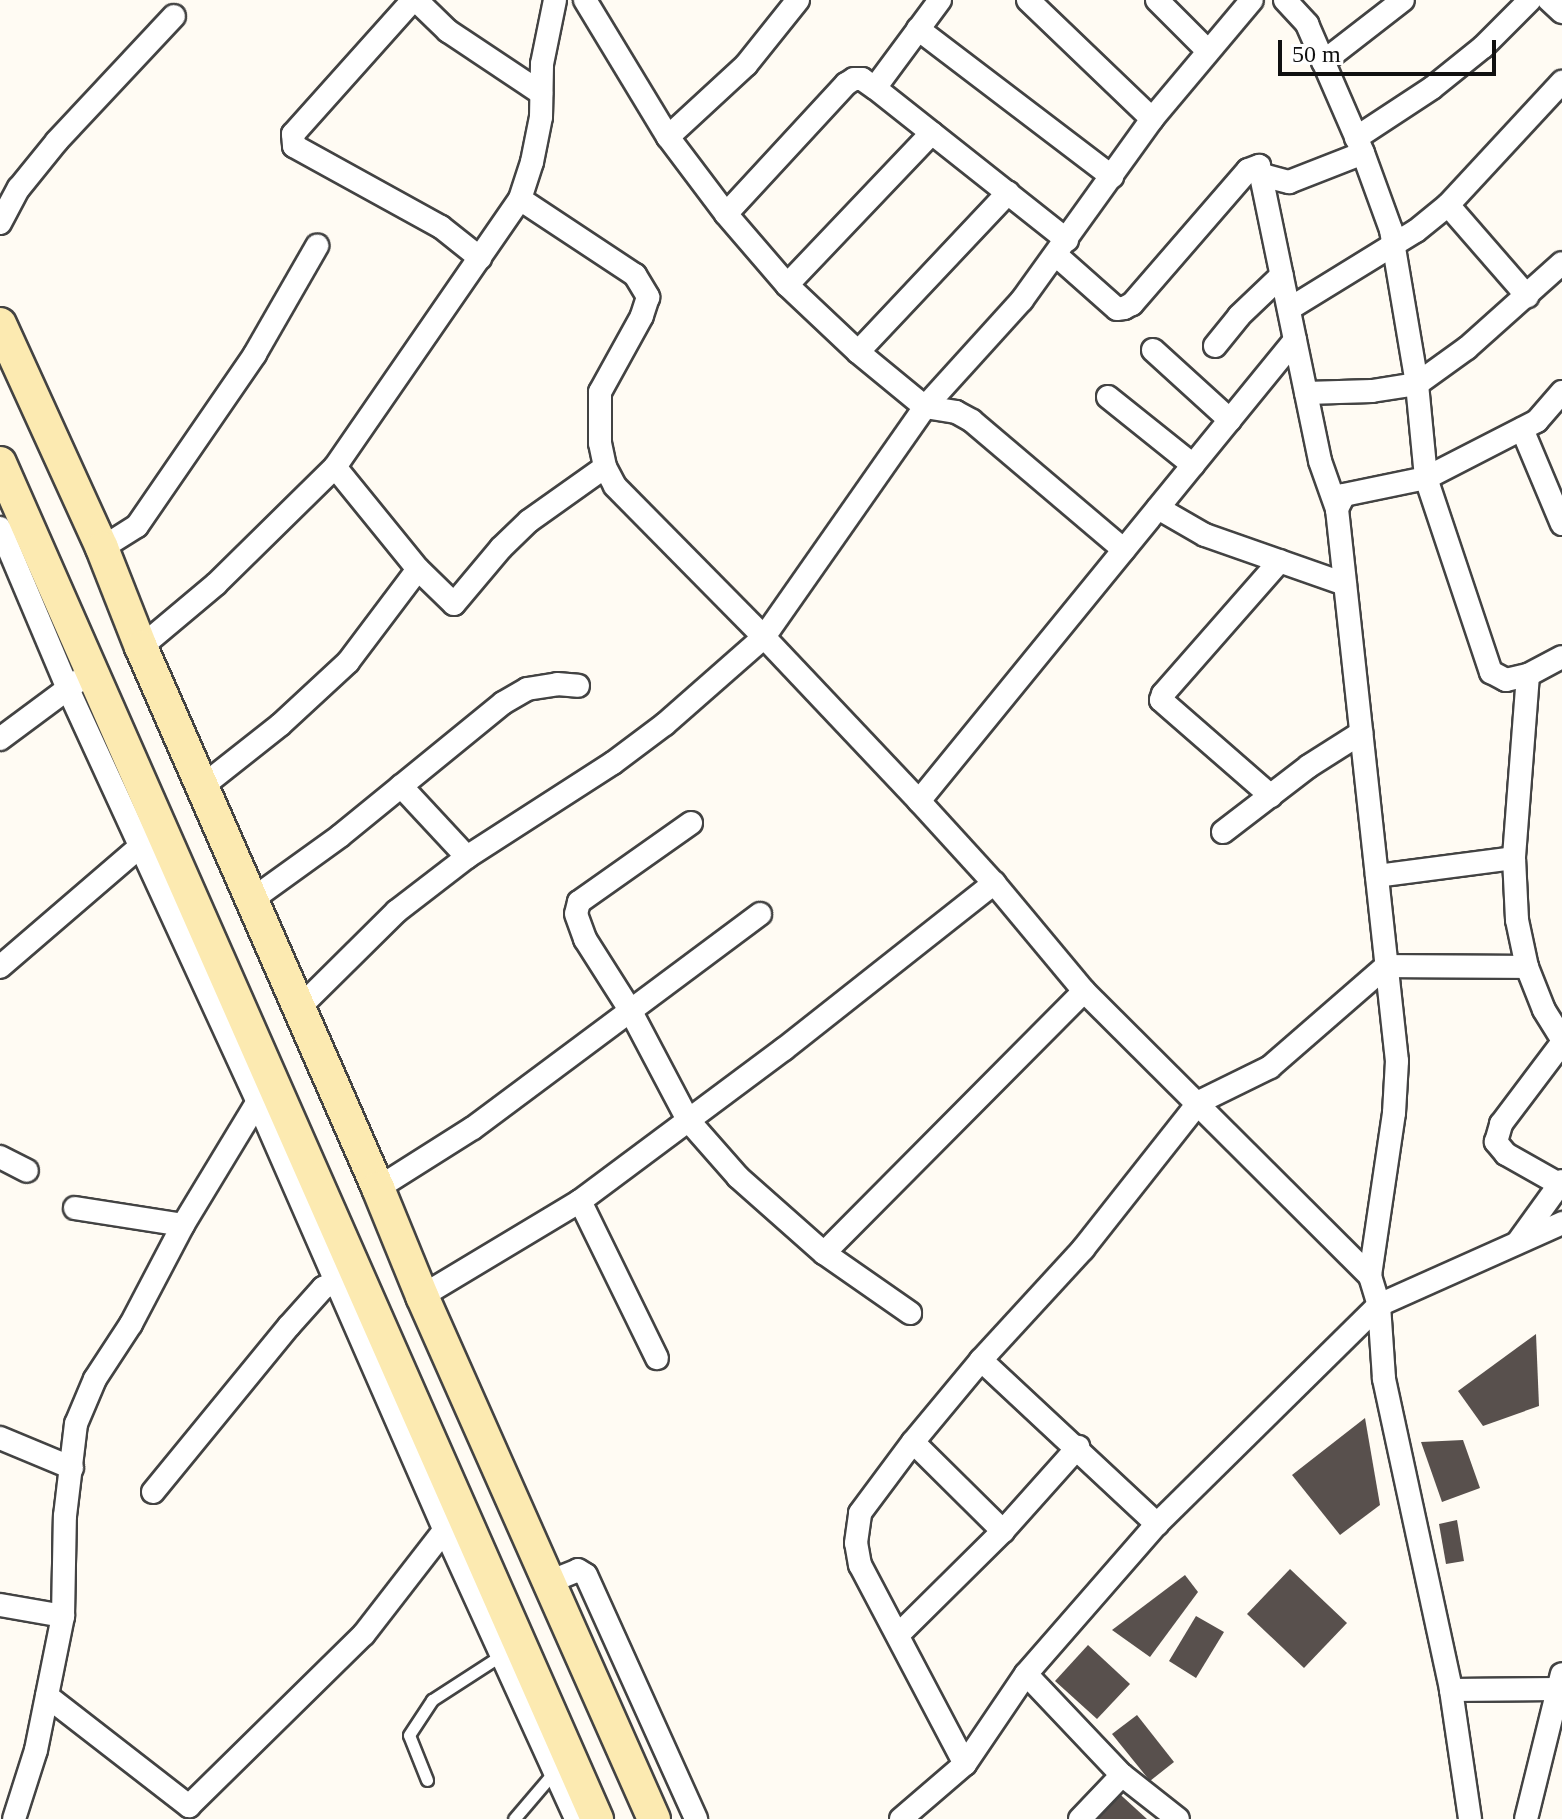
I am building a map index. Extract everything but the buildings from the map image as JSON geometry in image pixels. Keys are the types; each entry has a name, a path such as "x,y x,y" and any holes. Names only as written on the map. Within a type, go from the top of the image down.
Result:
{"main road":[{"path":"0,324 102,548 141,647 204,785 250,901 654,1819"},
{"path":"0,463 80,680 563,1767 597,1819"}],"street":[{"path":"480,258 441,227 294,146 293,134 414,0 448,31 541,93"},
{"path":"141,647 216,584 335,467 520,199 532,162 542,64 555,0"},
{"path":"585,0 668,137 726,214 787,285 858,352 925,407 956,412 972,421 1124,550"},
{"path":"668,137 746,65 798,0"},
{"path":"875,88 940,0"},
{"path":"1028,0 1052,19 1152,119"},
{"path":"1157,0 1207,50"},
{"path":"299,1008 397,911 467,857 623,756 665,724 764,637 925,407 1022,300 1152,119 1252,0"},
{"path":"1285,0 1307,24 1360,146 1394,246 1417,384 1426,478 1491,672 1506,680 1528,675 1562,657"},
{"path":"1323,62 1403,0"},
{"path":"1262,175 1289,182 1360,146 1483,47 1530,0"},
{"path":"1549,0 1562,12"},
{"path":"0,223 19,188 57,141 174,16"},
{"path":"918,29 1112,177"},
{"path":"726,214 854,79 862,79 875,88 1008,193 1117,309 1132,304 1248,170 1256,165 1262,175 1320,461 1337,509 1397,1061 1394,1113 1370,1276 1379,1305 1384,1379 1451,1690 1470,1819"},
{"path":"1289,309 1394,246 1448,205 1562,82"},
{"path":"787,285 932,133"},
{"path":"858,352 1008,193"},
{"path":"520,199 635,275 648,297 642,316 600,392 600,443 605,467 615,486 919,801 994,883 1084,991 1199,1102 1370,1276"},
{"path":"1448,205 1527,296"},
{"path":"102,548 137,526 255,354 317,246"},
{"path":"1306,393 1372,391 1417,384 1467,348 1562,263"},
{"path":"1215,346 1239,316 1282,275"},
{"path":"919,801 1295,340"},
{"path":"1153,350 1230,420"},
{"path":"1337,509 1344,495 1426,478 1522,429 1537,421 1562,392"},
{"path":"1108,397 1193,465"},
{"path":"1522,429 1562,524"},
{"path":"335,467 418,569 450,603 456,603 501,548 529,521 605,467"},
{"path":"1158,508 1205,535 1345,584"},
{"path":"0,528 80,680 0,739"},
{"path":"1271,796 1161,700 1280,561"},
{"path":"204,785 280,725 348,662 376,630 418,569"},
{"path":"1517,1243 1560,1182 1506,1154 1496,1142 1501,1124 1562,1041 1544,1010 1527,967 1517,920 1514,858 1528,675"},
{"path":"250,901 401,786 503,703 527,689 557,684 578,686"},
{"path":"1223,832 1361,733"},
{"path":"401,786 467,857"},
{"path":"691,823 579,902 576,914 585,939 630,1010 688,1120 738,1177 824,1253 910,1313"},
{"path":"0,967 151,837"},
{"path":"1377,876 1514,858"},
{"path":"422,1296 580,1201 994,883"},
{"path":"378,1188 473,1128 760,914"},
{"path":"965,1764 860,1565 856,1543 860,1513 913,1442 981,1360 1083,1249 1199,1102 1270,1067 1386,966 1527,967"},
{"path":"824,1253 1084,991"},
{"path":"14,1819 36,1750 63,1616 65,1516 76,1424 95,1379 131,1324 183,1225 264,1092"},
{"path":"0,1157 27,1171"},
{"path":"580,1201 657,1358"},
{"path":"75,1208 183,1225"},
{"path":"901,1819 965,1764 1026,1674 1157,1524 1379,1305 1562,1223"},
{"path":"153,1492 323,1288 346,1277"},
{"path":"981,1360 1078,1447 1157,1524"},
{"path":"0,1438 72,1468"},
{"path":"913,1442 1003,1531"},
{"path":"899,1634 1003,1531 1078,1447"},
{"path":"47,1696 195,1813 364,1634 453,1519"},
{"path":"549,1582 578,1570 586,1575 696,1819"},
{"path":"0,1605 63,1616"},
{"path":"1026,1674 1122,1775 1178,1819"},
{"path":"1451,1690 1560,1681 1526,1819"},
{"path":"636,1778 673,1766"},
{"path":"563,1767 576,1819"},
{"path":"1080,1819 1122,1775"}],"lane":[{"path":"427,1780 409,1735 432,1700 511,1651"},
{"path":"514,1819 563,1767"}]}
